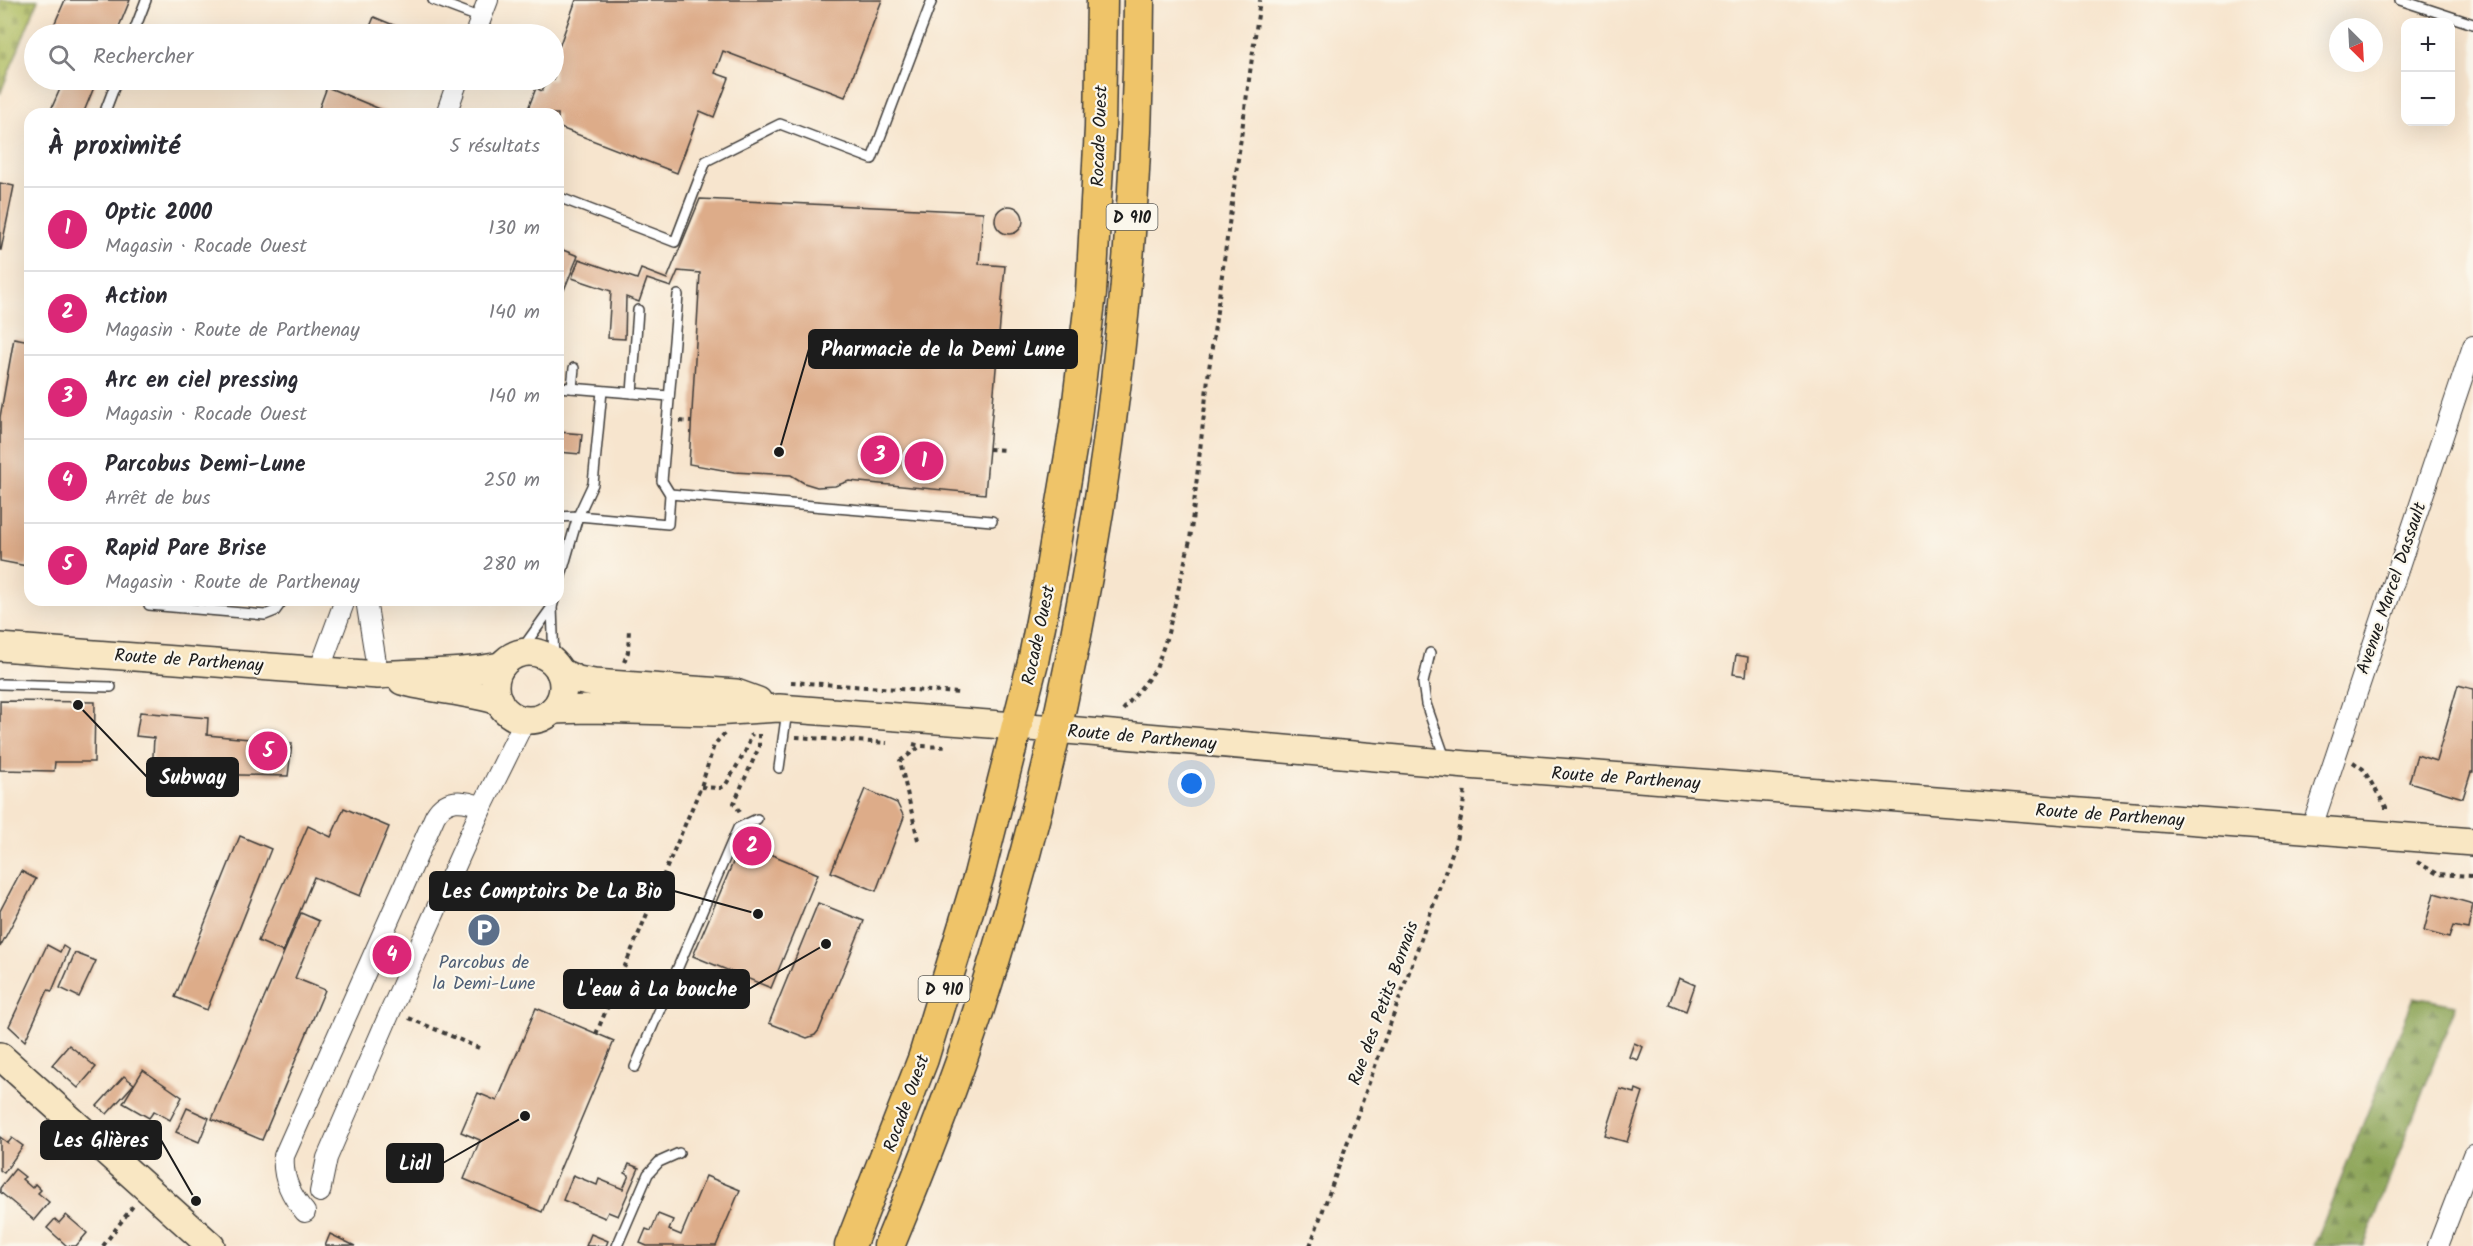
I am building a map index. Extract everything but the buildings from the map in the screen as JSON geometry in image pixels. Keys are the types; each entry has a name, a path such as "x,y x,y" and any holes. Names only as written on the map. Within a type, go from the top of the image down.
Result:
{"main road":[{"name":"Rocade Ouest","path":"850,1246 923,1059 979,875 1018,726 1049,580 1075,426 1091,293 1100,140 1102,0"},
{"name":"Rocade Ouest","path":"1055,729 1099,498 1125,296 1137,128 1140,0"},
{"name":"Route de Parthenay","path":"0,647 378,675 438,671 462,672 510,660"},
{"path":"535,652 546,655 557,667 563,682 562,693 553,710 540,718 525,720 507,712 499,701 495,682 510,660 535,652"},
{"name":"Route de Parthenay","path":"557,667 578,680 594,684 736,693 783,708"},
{"name":"Route de Parthenay","path":"378,675 432,689 478,694 499,701"},
{"name":"Route de Parthenay","path":"553,710 712,712 783,708 1457,764 2473,842"},
{"name":"D 910","path":"889,1246 914,1185 977,1013 1010,904 1055,729"},
{"path":"0,1056 211,1246"}],"street":[{"path":"448,108 455,90"},
{"name":"Avenue Marcel Dassault","path":"2311,830 2473,346"},
{"path":"319,671 343,606"},
{"path":"367,606 378,675"},
{"path":"320,1192 327,1158 391,1010 482,807 525,720"},
{"path":"305,1212 298,1204 285,1178 284,1156 435,816 441,807 450,801 469,802 482,807"},
{"path":"2438,1246 2473,1155"}],"lane":[{"path":"137,24 146,0"},
{"path":"433,0 482,18"},
{"path":"564,198 675,242 706,161 780,124 872,159 932,0"},
{"path":"2400,0 2473,24"},
{"path":"106,108 113,90"},
{"path":"564,517 668,524 670,494 662,481 678,295"},
{"path":"632,393 638,309"},
{"path":"572,388 574,368"},
{"path":"564,387 669,396"},
{"path":"564,565 578,516 593,484 602,391"},
{"path":"670,494 992,521"},
{"path":"161,606 265,615 275,611 279,606"},
{"path":"510,660 551,606"},
{"path":"553,606 557,667"},
{"path":"1430,653 1423,682 1426,704 1457,764"},
{"path":"0,684 111,687"},
{"path":"779,768 783,736 783,708"},
{"path":"635,1067 738,828 757,819"},
{"path":"617,1246 648,1174 660,1162 679,1154"}],"path":[{"path":"1098,733 1130,704 1156,669 1168,633 1190,540 1209,369 1260,0"},
{"path":"989,449 1006,450"},
{"path":"623,663 627,652 629,628"},
{"path":"597,1034 701,787 714,745 726,731"},
{"path":"744,733 761,734 759,747 734,803 747,824"},
{"path":"701,787 725,786 746,752 752,734"},
{"path":"783,736 889,743"},
{"path":"913,744 954,747"},
{"path":"918,840 900,760 921,746"},
{"name":"Rue des Petits Bornais","path":"1310,1246 1455,845 1463,808 1457,764"},
{"path":"391,1010 479,1048"},
{"path":"103,1246 146,1188"}],"green space":[{"path":"0,0 38,0 28,24 24,24 24,35 0,94"},
{"path":"2414,997 2456,1005 2364,1246 2314,1246"}],"place":[{"name":"Pharmacie de la Demi Lune","path":"779,452"},
{"name":"Arc en ciel pressing","path":"880,455"},
{"name":"Optic 2000","path":"924,461"},
{"name":"Subway","path":"78,705"},
{"name":"Rapid Pare Brise","path":"268,751"},
{"name":"Action","path":"752,846"},
{"name":"Les Comptoirs De La Bio","path":"758,914"},
{"name":"Parcobus de la Demi-Lune","path":"484,930"},
{"name":"L'eau à La bouche","path":"826,944"},
{"name":"Parcobus Demi-Lune","path":"392,955"},
{"name":"Lidl","path":"525,1116"},
{"name":"Les Glières","path":"196,1201"}]}
